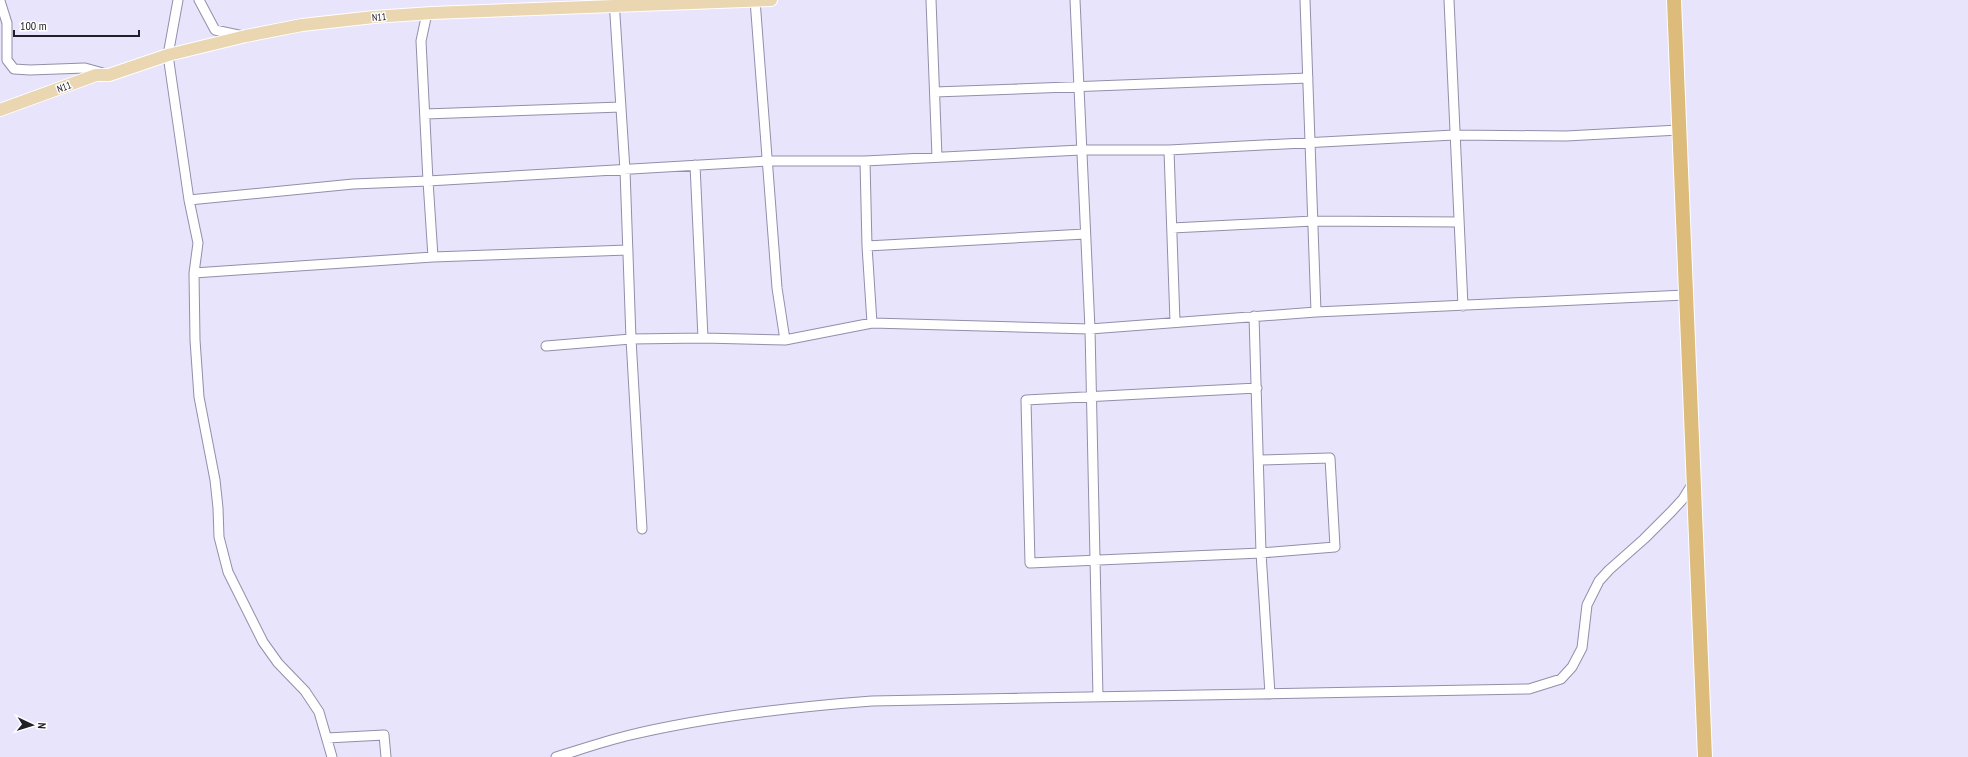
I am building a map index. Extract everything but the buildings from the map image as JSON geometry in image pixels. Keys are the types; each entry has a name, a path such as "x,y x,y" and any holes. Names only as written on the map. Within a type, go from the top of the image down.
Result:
{"highway":[{"path":"1674,0 1704,757"}],"main road":[{"name":"N11","path":"0,110 96,75 109,75 168,56 246,36 302,25 427,13 614,3 771,0"}],"street":[{"path":"178,0 168,56 189,200 198,243 194,273 195,340 199,397 215,480 219,537 228,572 263,642 278,663 305,691 319,712 332,757"},
{"path":"199,0 215,30 246,36"},
{"path":"755,0 777,288 785,340"},
{"path":"931,0 937,158"},
{"path":"1075,0 1090,329 1098,697"},
{"path":"1305,0 1316,312"},
{"path":"1449,0 1463,306"},
{"path":"0,1 7,24 7,60 14,69 30,70 85,68 109,75"},
{"path":"614,3 625,170 631,339 642,529"},
{"path":"427,13 421,41 428,181 434,258"},
{"path":"935,92 1079,88 1308,78"},
{"path":"425,114 621,107"},
{"path":"189,200 353,184 768,161 865,161 1081,150 1169,150 1454,135 1566,136 1679,130"},
{"path":"1169,150 1175,322"},
{"path":"865,161 867,246 872,323"},
{"path":"695,166 703,338"},
{"path":"1172,228 1313,220 1459,222"},
{"path":"867,246 1085,234"},
{"path":"194,273 434,258 628,250"},
{"path":"546,346 631,339 703,338 785,340 872,323 1090,329 1316,312 1685,295"},
{"path":"1254,316 1261,553 1270,694"},
{"path":"1256,388 1026,400 1030,563 1261,553 1335,546 1330,458 1259,460"},
{"path":"556,757 625,736 667,727 825,704 872,701 1529,689 1561,679 1572,667 1582,648 1587,605 1599,581 1609,570 1644,540 1671,512 1683,499 1693,483"},
{"path":"327,738 384,735 386,757"}]}
